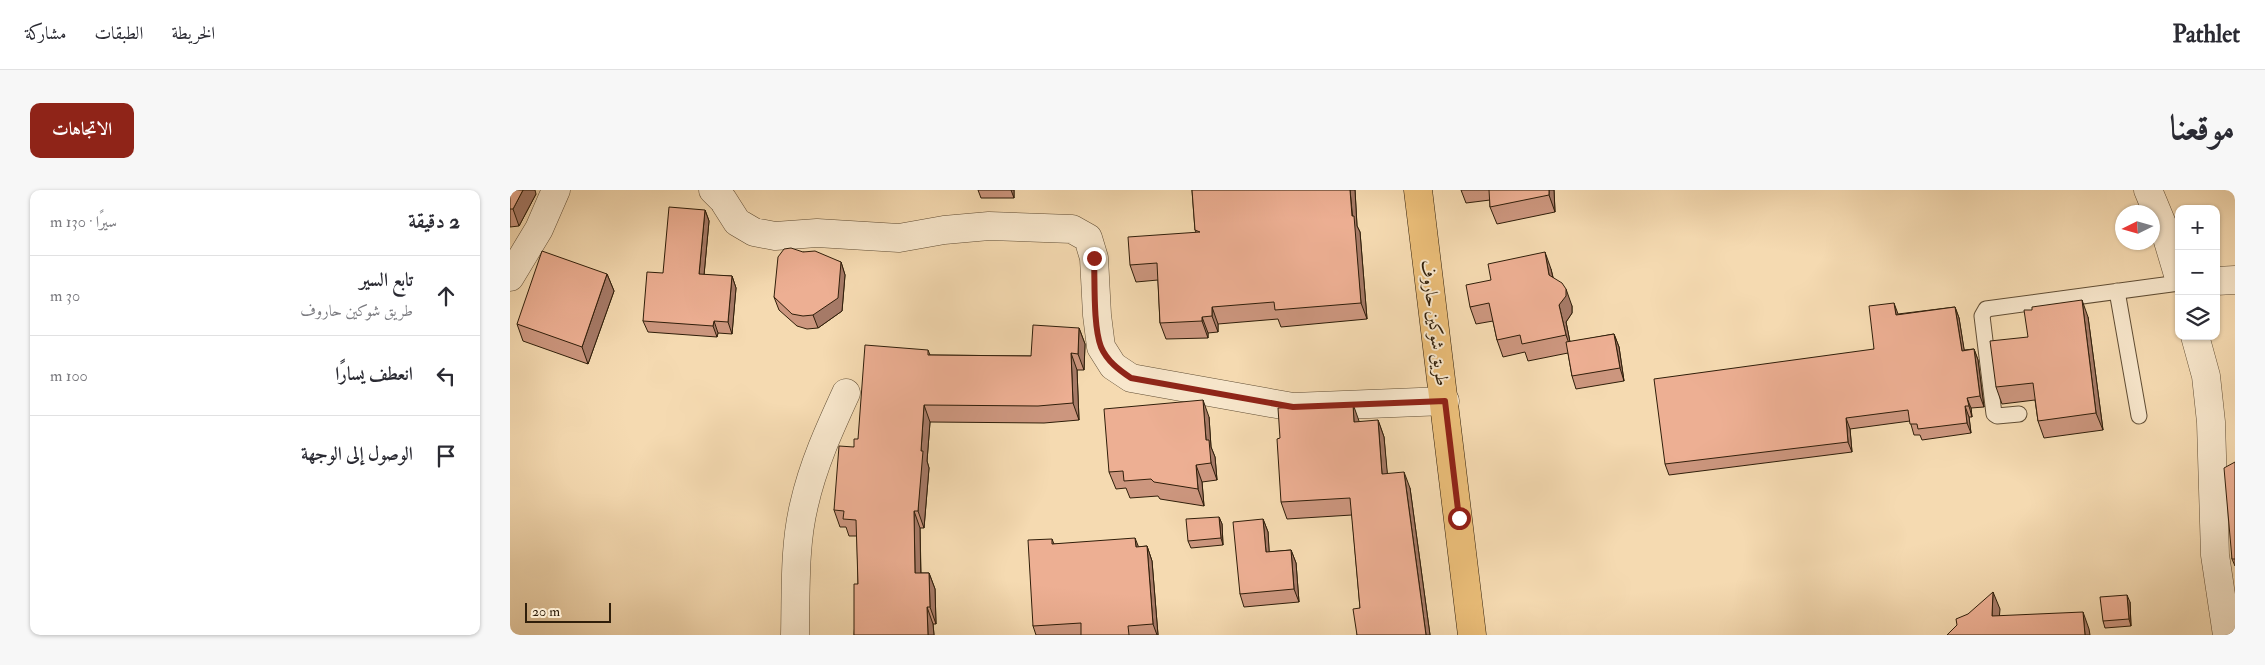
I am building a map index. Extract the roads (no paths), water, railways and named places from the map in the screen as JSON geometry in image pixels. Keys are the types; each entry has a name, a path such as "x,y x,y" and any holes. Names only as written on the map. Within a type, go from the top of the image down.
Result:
{"main road":[{"name":"طريق شوكين حاروف","path":"1418,190 1472,635"}],"street":[{"path":"510,277 539,229 556,190"},
{"path":"713,190 723,200 737,222 754,232 775,236 817,233 899,238 944,230 988,226 1072,229 1088,238 1094,258 1101,348 1114,366 1131,378 1293,407 1445,401"},
{"path":"2148,190 2165,231 2175,265"},
{"path":"2220,281 2235,280"},
{"path":"2196,340 2206,376 2211,422 2215,555 2227,635"},
{"path":"795,635 798,544 803,506 818,456 846,394"}],"lane":[{"path":"2020,414 1997,416 1994,414 1983,312 1990,308 2175,283"},
{"path":"2117,292 2139,416"}]}
